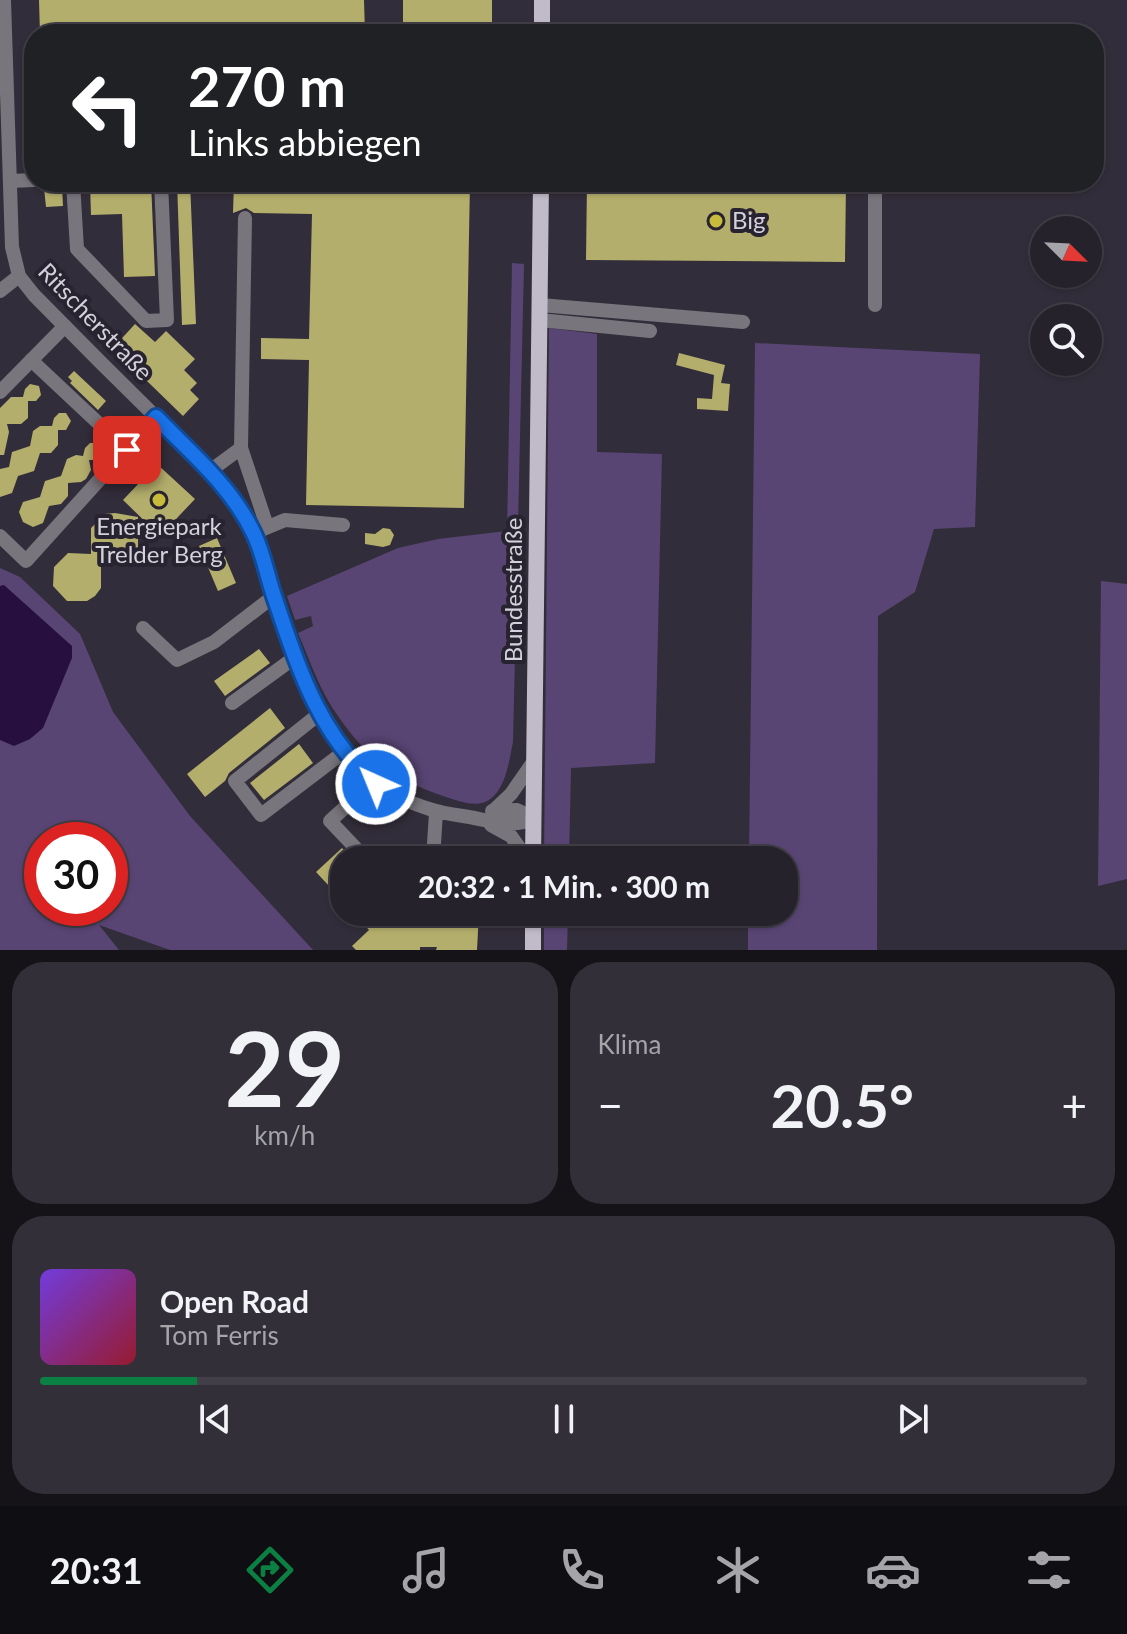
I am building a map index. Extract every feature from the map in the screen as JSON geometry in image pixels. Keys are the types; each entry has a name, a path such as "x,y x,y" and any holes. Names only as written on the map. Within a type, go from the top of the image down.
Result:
{"main road":[{"path":"542,0 542,24"},
{"name":"Bundesstraße","path":"531,846 541,192"},
{"path":"533,926 533,950"}],"street":[{"name":"Ritscherstraße","path":"4,0 12,247 19,276 34,295 210,471 261,530 274,596 294,658 319,714 345,751 373,782 410,804 436,812 516,824 534,818"},
{"path":"10,181 24,180"},
{"path":"74,192 77,249 146,321 167,320 161,192"},
{"path":"875,192 875,305"},
{"path":"245,218 241,448 261,530 285,520 343,525"},
{"path":"0,291 19,276"},
{"path":"540,312 743,322"},
{"path":"540,312 650,331"},
{"path":"0,392 65,326"},
{"path":"31,360 127,450"},
{"path":"0,536 26,561 156,417"},
{"path":"210,471 241,448"},
{"path":"143,628 177,660 214,642 274,596"},
{"path":"232,703 294,658"},
{"path":"319,714 235,781 261,815 345,751"},
{"name":"Ritscherstraße","path":"493,811 517,787 534,761"},
{"path":"354,846 330,821 373,782"},
{"name":"Ritscherstraße","path":"472,818 493,811 523,811 534,818"},
{"path":"434,846 436,812"},
{"name":"Ritscherstraße","path":"472,818 506,832 518,846"}],"shaded area":[{"path":"512,263 524,264 513,742 498,791 485,802 469,803 410,783 383,766 360,744 326,696 298,633 313,626 311,616 295,620 287,596 398,548 438,539 507,531"},
{"path":"549,328 597,334 597,452 662,454 655,763 571,768 569,846 544,846"},
{"path":"755,343 980,354 975,527 934,529 915,592 878,616 877,950 748,950 748,926 798,926 798,846 749,846"},
{"path":"0,568 20,577 80,634 113,712 190,816 313,950 170,950 102,926 128,926 128,822 24,822 24,926 100,926 119,950 0,950"},
{"path":"1101,581 1127,584 1127,879 1098,886"},
{"path":"4,585 72,646 72,658 43,728 30,739 14,746 0,740 0,586"},
{"path":"544,926 568,926 567,950 544,950"}],"building":[{"path":"39,0 364,0 365,24 40,24"},
{"path":"403,0 492,0 492,24 403,24"},
{"path":"44,192 62,192 63,206 46,207"},
{"path":"90,192 151,192 155,276 124,277 122,214 91,215"},
{"path":"177,192 190,192 196,324 182,325"},
{"path":"234,192 470,192 464,508 306,505 309,360 261,359 261,338 309,339 312,214 254,213 246,208 233,213"},
{"name":"Big","path":"587,192 846,192 845,262 586,260"},
{"path":"135,324 155,342 166,331 195,359 184,370 197,383 190,390 199,399 183,416 113,348"},
{"path":"679,353 725,365 721,383 730,384 728,411 697,409 697,398 712,399 714,375 676,365"},
{"path":"74,371 106,401 98,410 70,383 72,381 68,377"},
{"path":"30,384 39,386 41,395 36,401 28,401 28,418 21,424 7,424 9,432 4,455 0,455 0,408 11,397 23,397"},
{"path":"59,413 66,413 71,421 66,430 58,430 58,445 51,453 40,453 34,471 18,476 12,493 0,497 0,469 9,467 12,452 30,446 33,431 40,426 52,426"},
{"path":"90,443 97,443 103,451 97,460 89,460 91,470 86,479 68,483 68,496 61,504 49,506 43,523 33,527 23,522 19,512 23,502 40,497 45,481 61,476 67,459 83,456"},
{"name":"Energiepark Trelder Berg","path":"157,464 195,499 160,536 123,500"},
{"path":"105,514 138,517 138,549 124,563 101,562 101,588 95,596 87,601 67,601 53,586 54,567 68,553 91,554 91,528"},
{"path":"383,528 390,529 394,535 390,545 365,544 365,533 375,534"},
{"path":"217,538 236,583 218,591 199,546"},
{"path":"259,649 270,663 225,696 214,681"},
{"path":"270,708 285,728 229,773 225,781 205,797 187,774"},
{"path":"299,744 313,763 264,800 250,783"},
{"path":"330,859 330,887 316,872"},
{"path":"365,926 478,926 477,950 420,947 420,950 356,950 352,946 369,930"}],"place":[{"name":"Big","path":"716,221"},
{"name":"Energiepark Trelder Berg","path":"159,500"}],"route":[{"path":"127,450 156,417 210,471 240,508 266,564 307,691 325,725 376,784"}]}
